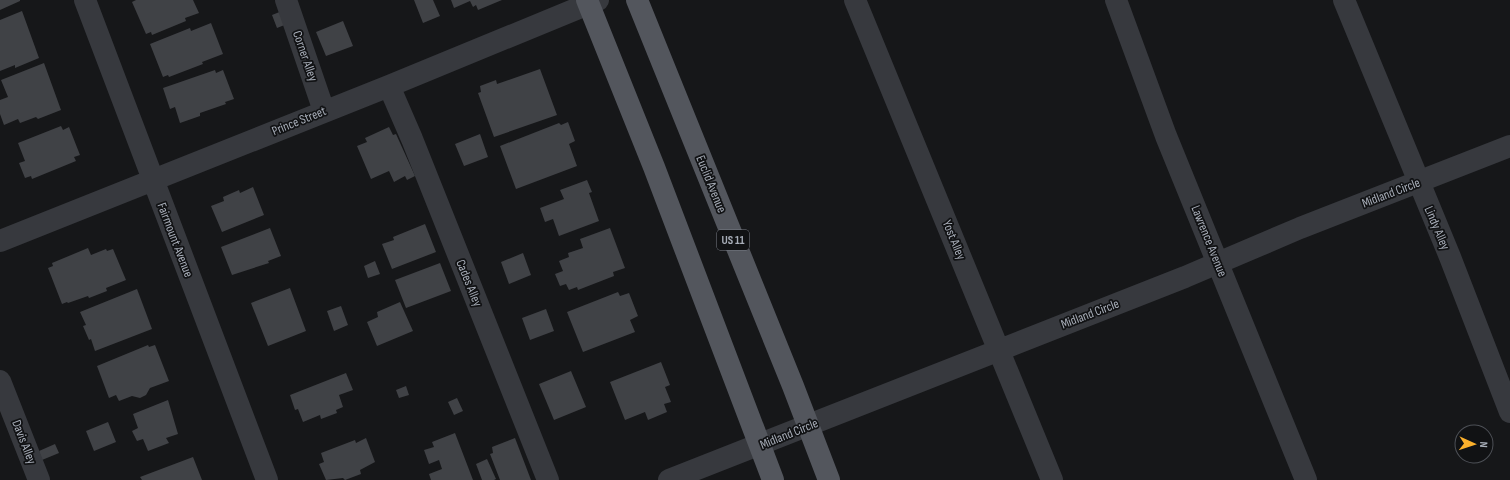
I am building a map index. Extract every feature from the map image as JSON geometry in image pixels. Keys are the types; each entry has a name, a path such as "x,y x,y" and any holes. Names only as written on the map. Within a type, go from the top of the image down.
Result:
{"main road":[{"name":"Euclid Avenue","path":"637,0 829,480"},
{"path":"591,1 773,480"}],"street":[{"name":"Fairmount Avenue","path":"85,0 267,480"},
{"name":"Corner Alley","path":"286,0 324,111"},
{"name":"Yost Alley","path":"855,0 1052,480"},
{"name":"Lawrence Avenue","path":"1116,0 1166,136 1306,480"},
{"name":"Lindy Alley","path":"1344,0 1510,412"},
{"name":"Prince Street","path":"0,241 152,179 389,86 591,1"},
{"name":"Cades Alley","path":"389,86 412,139 548,480"},
{"name":"Midland Circle","path":"669,480 760,446 999,349 1218,263 1300,228 1510,146"},
{"name":"Davis Alley","path":"0,381 39,480"}],"building":[{"path":"0,0 20,0 20,1 0,10"},
{"path":"136,0 193,0 199,13 185,18 186,21 152,35 151,32 146,34 132,2"},
{"path":"414,0 433,0 440,16 423,23"},
{"path":"451,0 502,0 478,10 476,5 473,7 470,1 454,8"},
{"path":"22,11 39,58 15,68 15,65 0,71 0,20"},
{"path":"282,11 287,24 277,28 272,15"},
{"path":"343,21 353,46 326,56 316,32"},
{"path":"211,23 223,54 202,62 203,64 169,77 168,75 163,77 150,44 190,28 191,31"},
{"path":"44,63 61,110 38,119 36,117 20,123 18,119 4,125 0,114 0,100 8,97 1,80"},
{"path":"540,69 557,115 494,137 478,93 481,92 480,86 496,80 497,84"},
{"path":"215,70 216,73 223,70 234,99 225,102 226,104 200,113 200,116 180,123 175,107 170,109 163,88"},
{"path":"568,122 575,141 569,144 577,166 516,189 500,146 559,123 561,125"},
{"path":"61,126 63,130 69,127 80,155 74,157 76,161 32,179 31,176 25,178 19,163 25,161 18,143"},
{"path":"389,127 393,135 396,134 415,176 407,180 405,176 394,182 389,171 371,179 357,146 367,142 365,138"},
{"path":"480,134 488,157 464,166 455,144"},
{"path":"587,180 592,192 589,193 599,221 559,236 553,219 545,222 540,208 564,199 560,190"},
{"path":"253,187 264,215 222,232 211,206 224,201 223,197 239,190 240,193"},
{"path":"425,224 436,252 392,269 382,244 394,240 393,237"},
{"path":"270,228 281,256 268,261 269,263 232,275 221,247"},
{"path":"610,228 625,268 613,272 614,276 578,290 577,287 569,290 566,284 560,286 555,274 563,271 559,261 569,257 568,253 583,248 580,239"},
{"path":"88,248 91,255 106,249 107,251 113,249 126,280 106,288 107,291 89,298 88,296 62,304 48,268 53,266 52,263"},
{"path":"523,253 531,275 509,284 501,262"},
{"path":"375,261 380,274 368,278 364,266"},
{"path":"440,263 451,291 406,308 395,280"},
{"path":"290,288 306,331 268,346 251,303"},
{"path":"137,289 152,329 95,351 91,339 89,340 83,326 86,325 80,312"},
{"path":"618,292 620,296 629,293 638,316 630,320 635,332 583,352 567,312"},
{"path":"400,302 413,331 377,346 367,322 378,317 377,312"},
{"path":"341,306 348,325 334,331 327,311"},
{"path":"546,309 554,331 530,340 522,318"},
{"path":"148,345 149,347 155,345 169,381 150,388 146,395 140,398 132,396 119,401 116,395 109,398 97,366"},
{"path":"661,362 670,385 665,387 671,402 664,404 667,412 648,420 645,412 625,420 610,382"},
{"path":"571,371 586,407 554,420 539,384"},
{"path":"346,373 353,390 339,395 343,407 336,410 337,413 321,419 320,415 303,422 298,409 295,410 290,395"},
{"path":"406,386 409,395 399,398 396,390"},
{"path":"457,398 463,411 454,415 448,402"},
{"path":"168,400 178,434 166,438 169,443 148,451 143,439 137,441 132,431 138,428 133,414"},
{"path":"108,422 116,442 94,451 86,431"},
{"path":"455,433 473,480 431,480 429,474 442,469 439,460 429,464 424,450 434,447 432,442"},
{"path":"366,438 375,462 360,470 361,474 345,480 343,478 326,480 319,464 324,462 321,453 355,440 356,443"},
{"path":"515,438 531,480 500,480 490,454 493,453 492,447"},
{"path":"55,444 59,453 42,460 39,451"},
{"path":"193,457 202,480 142,480 140,477"},
{"path":"487,459 496,479 494,480 482,480 476,464"}]}
